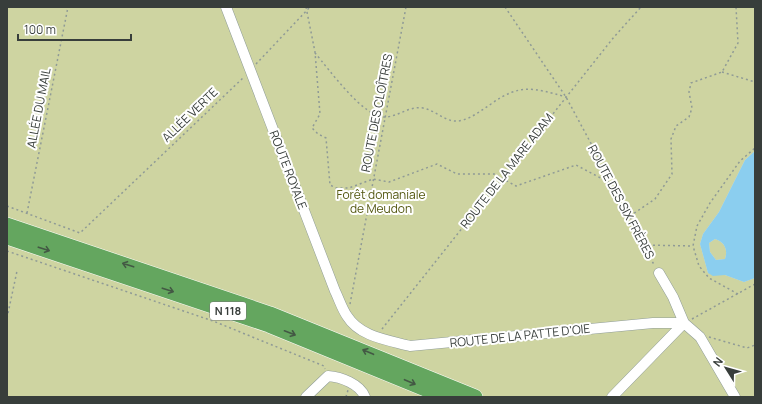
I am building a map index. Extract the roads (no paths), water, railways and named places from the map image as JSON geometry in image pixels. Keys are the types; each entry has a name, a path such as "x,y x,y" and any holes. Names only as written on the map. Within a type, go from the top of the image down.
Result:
{"highway":[{"name":"N 118","path":"7,225 270,314 475,397"},
{"name":"N 118","path":"7,237 269,325 445,397"}],"street":[{"name":"ROUTE ROYALE","path":"226,7 335,291 347,317 359,328"},
{"name":"ROUTE DES SIX FRÈRES","path":"659,273 673,297 684,323 700,337 735,397"},
{"name":"ROUTE DE LA PATTE D'OIE","path":"359,328 376,337 410,346 653,323 684,323"},
{"path":"612,397 684,323"},
{"path":"306,397 328,376 335,376 349,382 364,394"}],"water":[{"path":"755,151 755,278 744,282 725,275 713,276 708,273 700,244 703,234 719,212 745,160","holes":["715,239 725,247 725,259 716,260 710,252 709,243"]}],"park label":[{"name":"Forêt domaniale de Meudon","path":"381,202"}]}
